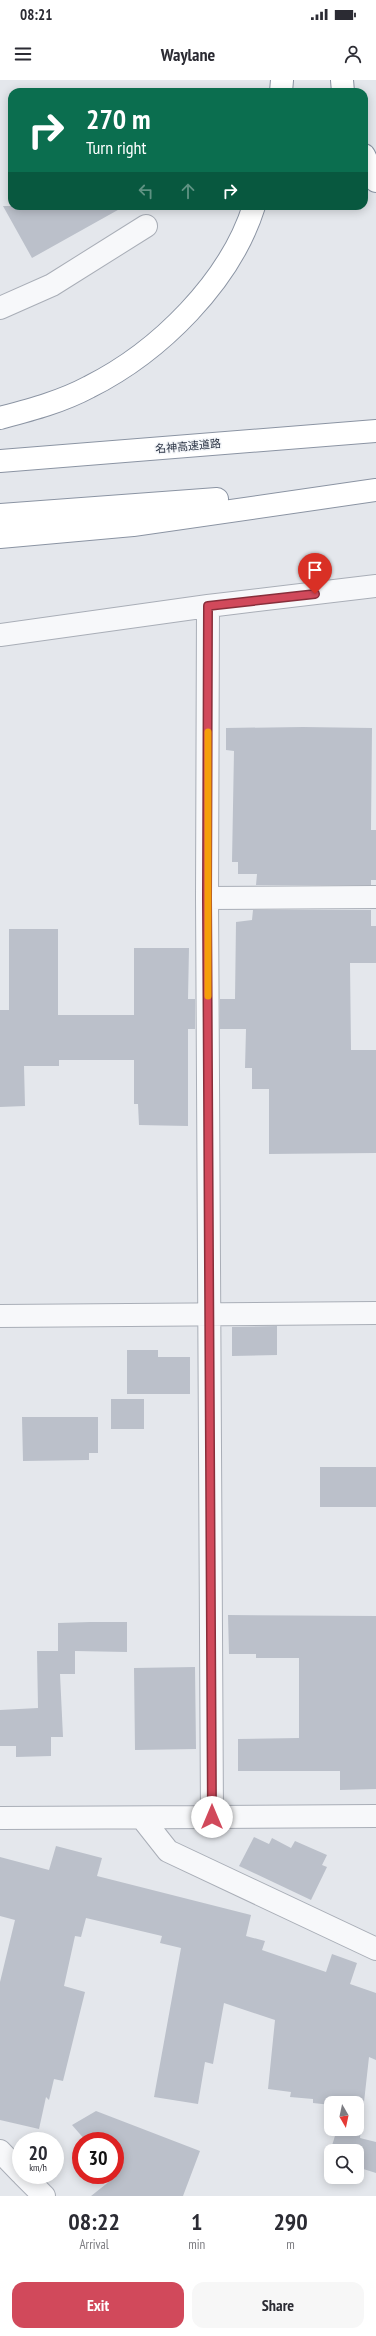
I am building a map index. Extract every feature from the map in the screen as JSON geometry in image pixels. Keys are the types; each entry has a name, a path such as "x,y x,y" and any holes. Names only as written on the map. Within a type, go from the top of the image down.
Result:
{"highway":[{"path":"368,164 376,181"},
{"path":"0,418 35,409 88,388 128,363 168,332 199,301 225,264 249,223 253,210"},
{"name":"名神高速道路","path":"0,461 376,431"},
{"path":"0,515 376,489"},
{"path":"0,537 133,525 376,489"}],"street":[{"path":"0,308 52,285 146,226"},
{"path":"0,635 208,606 376,586"},
{"path":"208,606 207,898 212,1817"},
{"path":"207,898 376,897"},
{"path":"0,1316 376,1313"},
{"path":"0,1818 376,1816"},
{"path":"142,1818 168,1851 376,1949"},
{"path":"0,2151 12,2164"},
{"path":"32,2184 44,2196"}],"building":[{"path":"3,206 8,206 8,210 118,210 32,258"},
{"path":"226,728 372,728 371,830 376,830 376,880 371,880 371,885 256,885 257,874 238,874 238,862 232,862 234,751 226,750"},
{"path":"253,910 371,910 371,926 376,926 376,963 350,963 351,1050 376,1050 376,1153 269,1154 269,1089 252,1089 252,1068 245,1068 246,1029 220,1029 220,999 235,999 236,922 252,920"},
{"path":"9,929 58,929 58,1015 134,1015 134,948 189,948 188,999 195,999 195,1029 188,1029 188,1126 139,1125 138,1104 134,1104 134,1060 59,1060 59,1066 24,1066 25,1106 0,1107 0,1010 9,1010"},
{"path":"277,1326 277,1355 232,1356 232,1327"},
{"path":"127,1350 158,1350 158,1357 190,1357 190,1394 127,1394"},
{"path":"111,1399 144,1399 144,1429 111,1429"},
{"path":"22,1417 98,1417 98,1453 89,1453 89,1460 23,1461"},
{"path":"320,1467 376,1467 376,1507 320,1507"},
{"path":"228,1615 376,1616 376,1789 340,1790 340,1771 238,1771 238,1739 299,1738 299,1658 256,1658 256,1654 229,1654"},
{"path":"127,1622 127,1652 75,1651 75,1674 60,1674 63,1737 51,1737 51,1756 16,1757 16,1746 0,1746 0,1710 38,1708 37,1651 58,1651 58,1623"},
{"path":"195,1667 196,1749 135,1750 134,1668"},
{"path":"254,1837 269,1844 272,1838 291,1848 295,1841 327,1855 322,1865 327,1867 311,1900 239,1866"},
{"path":"56,1846 102,1858 97,1876 251,1915 246,1936 265,1941 262,1950 326,1972 332,1954 357,1963 350,1984 376,1993 376,2060 369,2057 364,2102 364,2096 324,2096 324,2104 313,2103 313,2099 290,2097 291,2092 268,2089 275,2020 224,2003 213,2064 205,2062 198,2104 154,2097 181,1948 160,1943 162,1936 86,1918 81,1937 75,1936 64,1986 85,1992 63,2081 54,2079 49,2100 46,2097 39,2129 0,2120 0,1982 15,1920 0,1916 0,1857 49,1870"},
{"path":"96,2111 200,2151 183,2196 91,2196 106,2184 124,2184 124,2132 78,2132 72,2125"},
{"path":"335,2136 360,2136 360,2138 376,2142 376,2173 364,2169 364,2144 332,2144"}],"slow traffic":[{"path":"208,732 208,996"}],"route":[{"path":"212,1817 207,898 208,606 315,594"}]}
